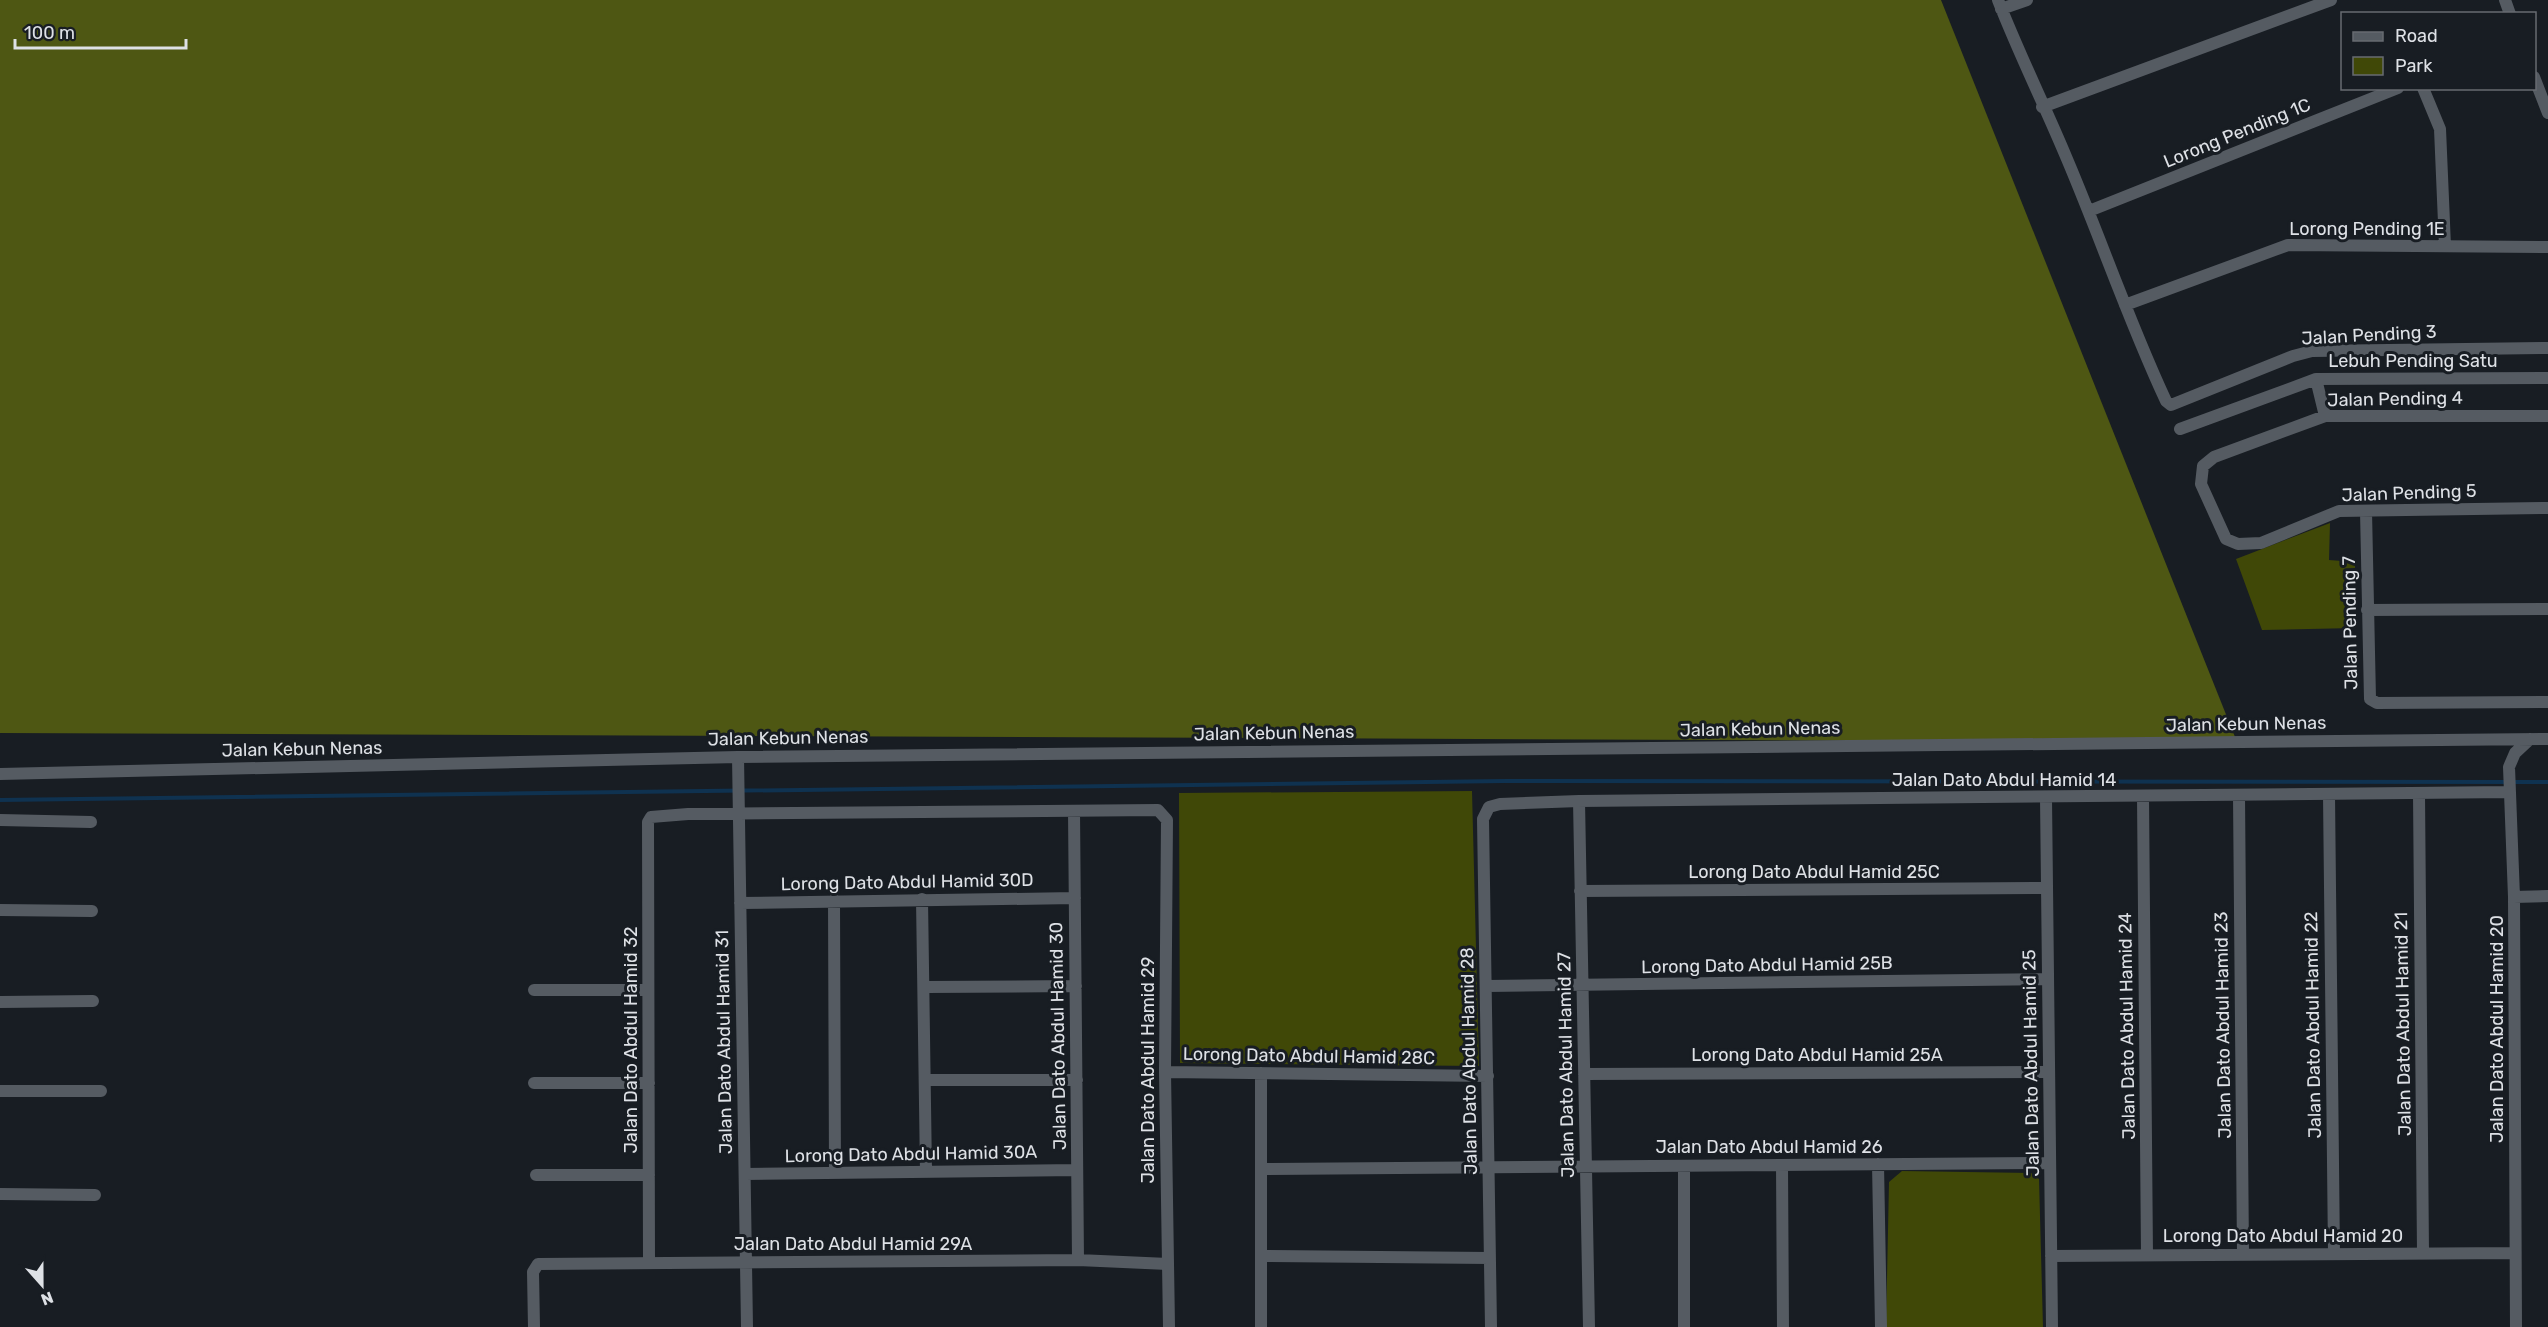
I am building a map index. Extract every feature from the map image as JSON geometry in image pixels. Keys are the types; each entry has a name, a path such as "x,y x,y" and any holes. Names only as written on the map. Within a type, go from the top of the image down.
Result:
{"street":[{"path":"2027,0 2000,5 2042,107 2089,211 2125,304"},
{"path":"2042,107 2331,0"},
{"path":"2536,80 2548,113"},
{"name":"Lorong Pending 1C","path":"2089,211 2393,90"},
{"path":"2424,90 2440,129 2445,246"},
{"name":"Lorong Pending 1E","path":"2125,304 2288,245 2548,247"},
{"name":"Jalan Pending 3","path":"2125,304 2166,401 2171,405 2179,404 2294,356 2312,351 2548,348"},
{"name":"Lebuh Pending Satu","path":"2180,429 2316,379 2548,378"},
{"path":"2316,379 2325,416"},
{"name":"Jalan Pending 4","path":"2214,457 2325,416 2548,416"},
{"name":"Jalan Pending 5","path":"2214,457 2203,466 2201,484 2226,538 2238,544 2261,543 2339,511 2548,508"},
{"name":"Jalan Pending 7","path":"2366,511 2368,693 2370,699 2377,703 2548,702"},
{"path":"2367,610 2548,609"},
{"name":"Jalan Dato Abdul Hamid 20","path":"2516,1327 2514,897 2509,792 2511,758 2530,739"},
{"name":"Jalan Kebun Nenas","path":"0,774 738,757 2548,739"},
{"name":"Jalan Dato Abdul Hamid 31","path":"738,757 747,1327"},
{"name":"Jalan Dato Abdul Hamid 14","path":"1500,804 1579,801 2509,792"},
{"name":"Jalan Dato Abdul Hamid 21","path":"2419,794 2423,1253"},
{"name":"Jalan Dato Abdul Hamid 22","path":"2329,795 2334,1254"},
{"name":"Jalan Dato Abdul Hamid 23","path":"2239,796 2243,1254"},
{"name":"Jalan Dato Abdul Hamid 24","path":"2143,797 2147,1255"},
{"name":"Jalan Dato Abdul Hamid 25","path":"2046,798 2052,1327"},
{"name":"Jalan Dato Abdul Hamid 27","path":"1579,801 1589,1327"},
{"name":"Jalan Dato Abdul Hamid 28","path":"1491,1327 1483,819 1489,807 1500,804"},
{"name":"Jalan Dato Abdul Hamid 29","path":"1074,811 1158,810 1167,820 1165,1072 1169,1327"},
{"path":"738,814 1074,811"},
{"name":"Jalan Dato Abdul Hamid 30","path":"1074,811 1078,1260"},
{"name":"Jalan Dato Abdul Hamid 32","path":"649,1263 648,822 655,814 738,814"},
{"path":"0,820 91,822"},
{"name":"Lorong Dato Abdul Hamid 25C","path":"1580,891 2047,888"},
{"path":"2514,897 2548,896"},
{"name":"Lorong Dato Abdul Hamid 30D","path":"740,903 1075,898"},
{"path":"922,899 926,987 926,1172"},
{"path":"834,900 835,1173"},
{"path":"0,910 92,911"},
{"name":"Lorong Dato Abdul Hamid 25B","path":"1487,986 2048,979"},
{"path":"926,987 1076,986"},
{"path":"534,990 648,990"},
{"path":"0,1002 93,1001"},
{"name":"Lorong Dato Abdul Hamid 28C","path":"1165,1072 1488,1076"},
{"name":"Lorong Dato Abdul Hamid 25A","path":"1584,1074 2049,1072"},
{"path":"1261,1073 1261,1327"},
{"path":"926,1080 1077,1080"},
{"path":"534,1083 649,1083"},
{"path":"0,1091 102,1091"},
{"name":"Jalan Dato Abdul Hamid 26","path":"1261,1169 2050,1163"},
{"path":"1878,1164 1881,1327"},
{"path":"1782,1165 1783,1327"},
{"path":"1684,1166 1684,1327"},
{"name":"Lorong Dato Abdul Hamid 30A","path":"745,1174 1077,1170"},
{"path":"536,1175 649,1175"},
{"path":"0,1194 95,1195"},
{"name":"Lorong Dato Abdul Hamid 20","path":"2051,1256 2516,1253"},
{"path":"1261,1256 1490,1258"},
{"name":"Jalan Dato Abdul Hamid 29A","path":"534,1327 533,1272 538,1264 1078,1260 1168,1264"}],"green space":[{"path":"0,0 1941,0 2237,742 0,733"},
{"path":"2330,523 2329,560 2355,562 2355,628 2262,630 2236,559"},
{"path":"1472,791 1479,1066 1180,1063 1179,793"},
{"path":"1902,1171 2031,1173 2039,1179 2043,1327 1886,1327 1889,1182"}],"waterway":[{"path":"0,800 1505,781 2548,782"}]}
